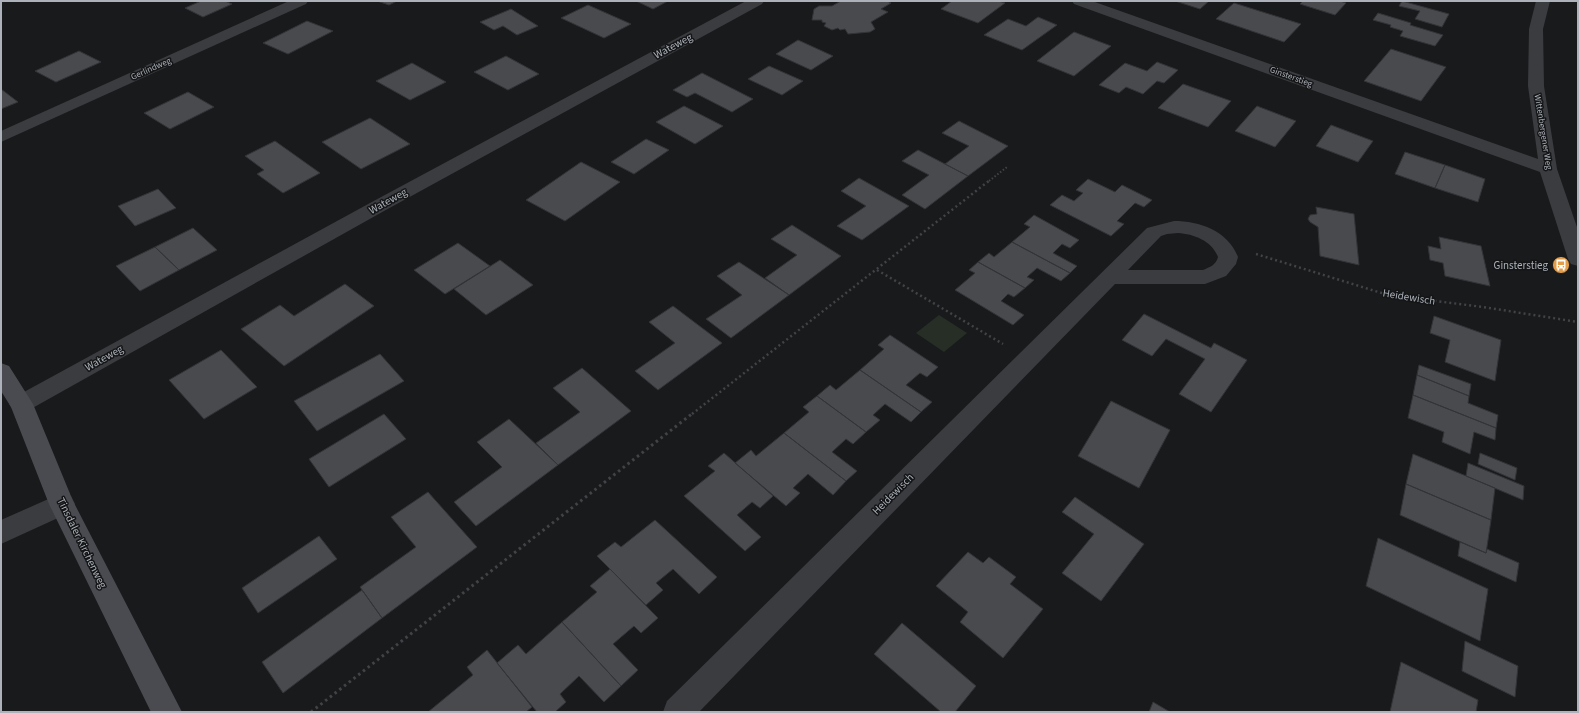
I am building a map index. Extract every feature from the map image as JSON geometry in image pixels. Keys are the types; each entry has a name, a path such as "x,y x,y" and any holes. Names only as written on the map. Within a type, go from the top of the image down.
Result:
{"street":[{"name":"Gerlindweg","path":"1,137 301,1"},
{"name":"Wateweg","path":"21,404 370,211 757,1"},
{"name":"Ginsterstieg","path":"1079,1 1548,169"},
{"name":"Wittenbergener Weg","path":"1543,1 1536,29 1536,86 1548,169 1578,258"},
{"name":"Heidewisch","path":"678,712 1154,232 1163,228 1175,227 1200,231 1221,243"},
{"path":"1109,277 1205,277 1216,274 1228,263 1229,257 1221,243"},
{"name":"Tinsdaler Kirchenweg","path":"1,372 21,404 62,504 167,712"},
{"path":"1,532 62,504"}],"path":[{"path":"311,712 877,270 1007,166"},
{"name":"Heidewisch","path":"1221,243 1388,295 1483,307 1578,322"},
{"path":"877,270 1028,359"}],"shaded area":[{"path":"939,315 967,333 944,352 916,333"}],"building":[{"path":"201,1 225,1 232,4 203,17 185,8"},
{"path":"377,1 397,1 389,5"},
{"path":"636,1 668,1 653,9"},
{"path":"841,1 887,1 891,3 881,9 888,12 871,22 875,29 870,32 848,34 845,29 840,30 838,28 832,30 824,26 826,23 822,22 822,20 812,20 814,9 819,6 832,6"},
{"path":"952,1 998,1 1005,3 978,23 941,9"},
{"path":"1175,1 1209,1 1200,9"},
{"path":"1303,1 1340,1 1346,3 1335,15 1300,4"},
{"path":"1402,1 1449,14 1442,27 1415,19 1420,11 1399,6"},
{"path":"1234,3 1301,24 1284,42 1216,19"},
{"path":"588,5 631,24 604,38 561,18"},
{"path":"511,9 538,26 517,35 503,26 494,30 480,22"},
{"path":"1378,13 1443,35 1435,46 1400,36 1403,31 1390,27 1391,25 1373,20"},
{"path":"1038,17 1057,25 1022,50 984,35 1008,19 1026,26"},
{"path":"307,21 333,31 288,54 263,43"},
{"path":"1074,32 1111,46 1074,76 1037,61"},
{"path":"798,40 833,56 811,70 776,54"},
{"path":"1391,49 1446,67 1421,101 1364,81"},
{"path":"79,51 101,62 56,82 35,71"},
{"path":"506,56 539,74 508,90 474,72"},
{"path":"1157,62 1178,70 1164,83 1157,81 1143,94 1126,87 1119,93 1099,85 1125,63 1147,71"},
{"path":"412,63 446,82 410,100 376,81"},
{"path":"769,66 803,81 782,95 748,79"},
{"path":"702,73 753,99 732,112 695,93 687,97 673,90"},
{"path":"1183,84 1231,101 1208,127 1158,108"},
{"path":"1,89 18,102 1,109"},
{"path":"188,92 214,107 170,129 144,113"},
{"path":"684,106 723,126 695,144 656,122"},
{"path":"1257,106 1296,121 1275,147 1235,131"},
{"path":"370,118 410,144 361,169 322,142"},
{"path":"959,121 1008,146 968,176 945,164 969,146 942,133"},
{"path":"1331,125 1373,141 1358,162 1316,146"},
{"path":"646,139 669,150 634,174 611,162"},
{"path":"275,141 320,173 283,193 257,174 264,170 245,156"},
{"path":"918,150 968,176 925,209 902,195 929,175 902,161"},
{"path":"1405,152 1445,165 1435,188 1395,174"},
{"path":"581,162 620,182 565,221 526,200"},
{"path":"1445,165 1485,179 1478,202 1435,188"},
{"path":"859,178 909,206 862,240 837,226 866,206 841,191"},
{"path":"1088,179 1115,192 1122,185 1152,200 1144,207 1135,203 1117,221 1124,224 1111,236 1050,205 1062,195 1074,201 1083,193 1076,190"},
{"path":"158,189 176,208 135,226 118,206"},
{"path":"1316,207 1354,214 1359,265 1320,256 1318,227 1308,219 1310,215 1317,214"},
{"path":"1034,215 1079,240 1070,248 1062,244 1053,253 1077,266 1070,273 1012,242 1030,227 1024,224"},
{"path":"792,225 841,256 789,295 765,278 797,255 771,239"},
{"path":"193,228 217,250 179,270 155,247"},
{"path":"1439,237 1481,246 1490,286 1445,276 1443,263 1430,260 1428,246 1441,249"},
{"path":"1012,242 1070,273 1061,281 1037,268 1027,277 1034,280 1025,288 978,262 989,253 994,257"},
{"path":"458,243 490,266 445,294 414,270"},
{"path":"155,247 179,270 140,291 116,266"},
{"path":"500,260 533,285 486,315 454,289"},
{"path":"739,262 789,295 731,338 706,319 742,295 717,276"},
{"path":"978,262 1025,288 1014,297 1008,294 1001,301 1024,315 1013,325 955,290 975,273 969,270"},
{"path":"345,284 374,306 284,366 241,329 280,305 294,316"},
{"path":"673,306 722,343 658,390 635,371 675,343 649,322"},
{"path":"1144,314 1211,348 1214,343 1247,360 1211,412 1179,394 1205,359 1166,339 1152,356 1122,340"},
{"path":"1434,316 1501,340 1495,381 1445,362 1450,340 1430,333"},
{"path":"890,335 938,367 927,377 920,373 906,385 932,402 921,412 860,370 884,349 878,345"},
{"path":"221,350 257,387 204,419 169,380"},
{"path":"380,354 404,381 317,431 294,401"},
{"path":"1419,365 1471,384 1469,396 1417,375"},
{"path":"582,368 631,411 558,465 536,443 580,412 553,388"},
{"path":"860,370 921,412 911,422 885,404 873,415 880,420 866,432 817,396 830,385 836,390"},
{"path":"1417,375 1469,396 1468,403 1498,415 1496,428 1413,395"},
{"path":"1413,395 1496,428 1495,440 1474,432 1470,454 1442,442 1444,432 1408,418"},
{"path":"817,396 866,432 853,444 846,439 832,452 857,471 846,481 784,433 809,412 803,407"},
{"path":"1111,401 1170,430 1139,488 1078,456"},
{"path":"384,414 406,439 329,487 309,459"},
{"path":"509,419 558,465 476,526 454,502 502,467 477,442"},
{"path":"784,433 846,481 833,495 808,474 793,488 800,493 786,506 735,463 751,450 756,456"},
{"path":"724,453 773,496 760,508 752,502 737,515 761,537 745,551 684,496 715,471 708,466"},
{"path":"1480,453 1517,468 1515,480 1478,464"},
{"path":"1413,454 1495,488 1491,520 1406,484"},
{"path":"1468,463 1524,486 1523,500 1466,476"},
{"path":"1406,484 1491,520 1486,553 1400,515"},
{"path":"428,492 477,547 382,618 360,587 416,547 391,517"},
{"path":"1075,497 1144,544 1101,601 1062,573 1094,534 1062,512"},
{"path":"655,520 717,577 699,594 673,569 656,583 663,590 646,605 597,556 615,542 621,547"},
{"path":"319,536 337,559 258,613 242,588"},
{"path":"1378,538 1488,589 1480,641 1366,586"},
{"path":"1460,542 1486,553 1487,549 1519,563 1516,582 1458,556"},
{"path":"968,552 983,563 989,557 1016,577 1010,584 1043,609 1003,658 960,622 968,612 936,586"},
{"path":"610,569 658,618 641,633 634,626 613,644 638,670 621,686 562,622 597,592 590,586"},
{"path":"362,590 382,618 283,693 262,662"},
{"path":"562,622 621,686 604,702 579,676 560,694 566,702 555,712 537,712 497,663 518,645 526,654"},
{"path":"902,623 976,686 955,712 941,712 874,654"},
{"path":"1465,641 1518,666 1515,697 1462,671"},
{"path":"487,650 532,707 526,712 428,712 473,675 467,667"},
{"path":"1401,662 1478,700 1476,712 1390,712"},
{"path":"1153,702 1170,712 1149,712"}],"place":[{"name":"Ginsterstieg","path":"1561,265"}]}
